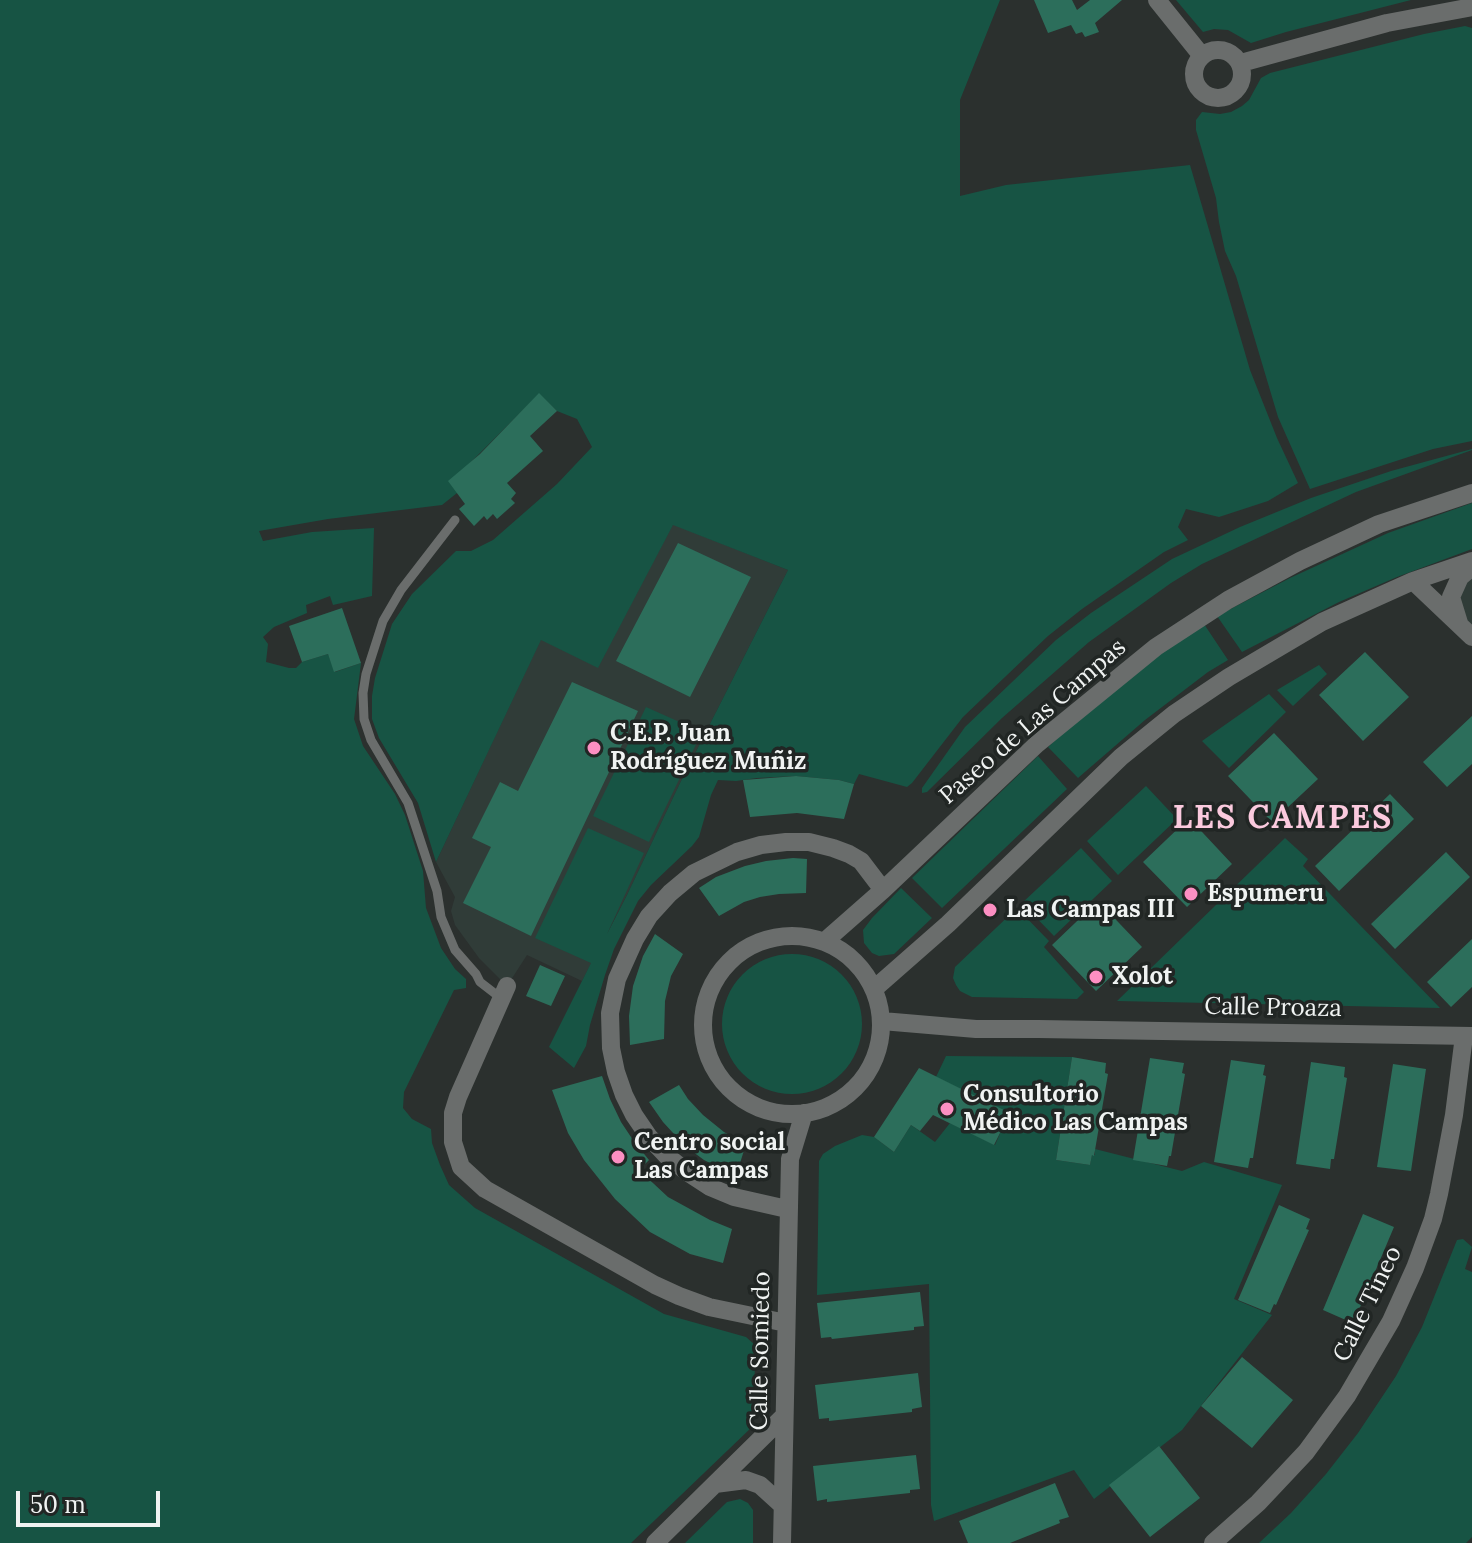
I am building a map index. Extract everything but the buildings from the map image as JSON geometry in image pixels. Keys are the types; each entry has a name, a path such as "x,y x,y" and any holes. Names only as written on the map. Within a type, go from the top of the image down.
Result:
{"street":[{"path":"1157,0 1202,56"},
{"path":"1241,63 1387,23 1472,7"},
{"path":"1218,49 1229,52 1241,63 1243,72 1239,88 1226,98 1211,98 1197,87 1194,68 1202,56 1218,49"},
{"name":"Paseo de Las Campas","path":"825,941 1037,744 1156,647 1240,594 1300,561 1379,524 1472,493"},
{"path":"874,989 971,903 1121,757 1174,714 1322,622 1413,581 1472,564"},
{"path":"1466,631 1451,597 1460,577 1472,564"},
{"path":"1413,581 1466,631"},
{"path":"787,1209 734,1197 710,1187 667,1156 649,1137 624,1095 611,1048 610,1013 617,979 649,916 670,893 694,873 737,852 786,842 809,842 833,848 861,861 883,890"},
{"path":"796,936 825,941 856,962 874,989 882,1021 873,1063 857,1089 828,1106 804,1113 779,1114 750,1104 735,1093 715,1070 705,1043 702,1022 705,1003 712,984 724,966 757,942 796,936"},
{"path":"504,992 453,1113 453,1142 461,1167 485,1189 655,1285 709,1307 786,1323"},
{"name":"Calle Proaza","path":"882,1021 976,1029 1469,1033"},
{"name":"Calle Tineo","path":"1213,1543 1258,1503 1306,1452 1347,1396 1391,1321 1415,1268 1439,1194 1469,1033"},
{"name":"Calle Somiedo","path":"782,1543 787,1209 790,1159 804,1113"},
{"name":"Calle Somiedo","path":"779,1114 790,1159"},
{"path":"655,1543 784,1416"},
{"path":"715,1484 746,1480 760,1485 782,1505"}],"lane":[{"path":"455,520 401,590 383,621 366,674 364,719 371,740 408,803 437,891 441,917 455,950 480,982 504,992"}],"shaded area":[{"name":"C.E.P. Juan Rodríguez Muñiz","path":"673,524 788,570 582,981 527,955 507,986 479,958 455,925 451,911 455,897 436,862 541,639 598,667"},
{"path":"1472,571 1472,637 1455,595"}],"green space":[{"path":"0,0 1000,0 960,100 960,196 1006,185 1190,165 1250,370 1298,483 1268,501 1219,517 1186,509 1178,527 1188,540 1164,552 1048,636 963,717 907,787 859,774 854,784 796,776 718,780 699,837 638,901 614,949 586,1046 574,1068 549,1047 591,963 535,938 588,828 644,853 607,934 788,570 673,525 598,668 541,640 436,862 418,803 379,738 372,719 375,678 392,624 412,594 456,551 471,551 493,540 557,484 592,447 577,419 557,411 539,394 464,469 457,493 442,505 259,531 263,541 312,532 374,528 372,596 333,605 330,596 306,605 307,613 274,627 263,637 268,644 266,662 296,668 302,662 328,654 335,672 361,663 354,719 363,746 405,815 423,871 426,908 441,948 466,979 466,988 454,990 404,1092 403,1108 412,1119 431,1129 432,1143 449,1185 475,1208 664,1314 746,1337 756,1346 752,1427 631,1543 0,1543"},
{"path":"1176,0 1411,0 1251,43 1228,30 1203,32"},
{"path":"1465,26 1472,28 1472,441 1433,449 1310,489 1278,417 1236,276 1225,251 1216,198 1196,130 1196,120 1202,112 1220,114 1242,106 1249,100 1261,78 1270,73"},
{"path":"1472,449 1356,492 1202,564 1171,583 1089,642 1002,718 927,792 922,793 922,788 965,727 1056,640 1172,559 1311,498 1391,471"},
{"path":"1472,503 1472,549 1339,602 1242,652 1217,616 1388,533"},
{"path":"1204,624 1228,660 1145,720 1078,778 1048,747 1127,677"},
{"path":"1319,665 1327,674 1293,706 1277,690"},
{"path":"1269,694 1286,712 1229,768 1202,741"},
{"path":"646,707 702,732 649,842 593,816"},
{"path":"1038,756 1067,789 942,908 912,878"},
{"path":"1146,786 1177,819 1118,875 1087,841"},
{"path":"1285,838 1308,859 1303,866 1440,1008 1117,1001"},
{"path":"1081,848 1112,881 1054,936 1022,903"},
{"path":"901,888 932,918 894,954 879,956 864,943 863,930"},
{"path":"1017,908 1049,941 1044,947 1084,992 1077,999 972,997 956,985 953,978 955,967"},
{"path":"792,954 819,959 842,974 857,997 862,1024 857,1051 842,1074 819,1089 792,1094 765,1089 742,1074 727,1051 722,1024 727,997 742,974 765,959"},
{"path":"946,1056 1072,1057 1056,1160 1090,1165 1095,1149 1182,1171 1204,1162 1282,1185 1234,1299 1272,1315 1182,1430 1094,1499 1074,1470 934,1521 931,1505 929,1284 817,1295 819,1161 823,1154 862,1135 874,1137 894,1152 911,1125 935,1142 950,1123 995,1145 1009,1113 936,1077"},
{"path":"1463,1239 1472,1247 1465,1269 1472,1272 1472,1537 1466,1543 1259,1543 1291,1513 1358,1433 1396,1376 1422,1327 1457,1240"},
{"path":"740,1499 753,1510 753,1543 685,1543 727,1502"}],"place":[{"name":"C.E.P. Juan Rodríguez Muñiz","path":"594,748"},
{"name":"Espumeru","path":"1191,894"},
{"name":"Las Campas III","path":"990,910"},
{"name":"Xolot","path":"1096,977"},
{"name":"Consultorio Médico Las Campas","path":"947,1109"},
{"name":"Centro social Las Campas","path":"618,1157"}],"district":[{"name":"LES CAMPES","path":"1283,819"}]}
